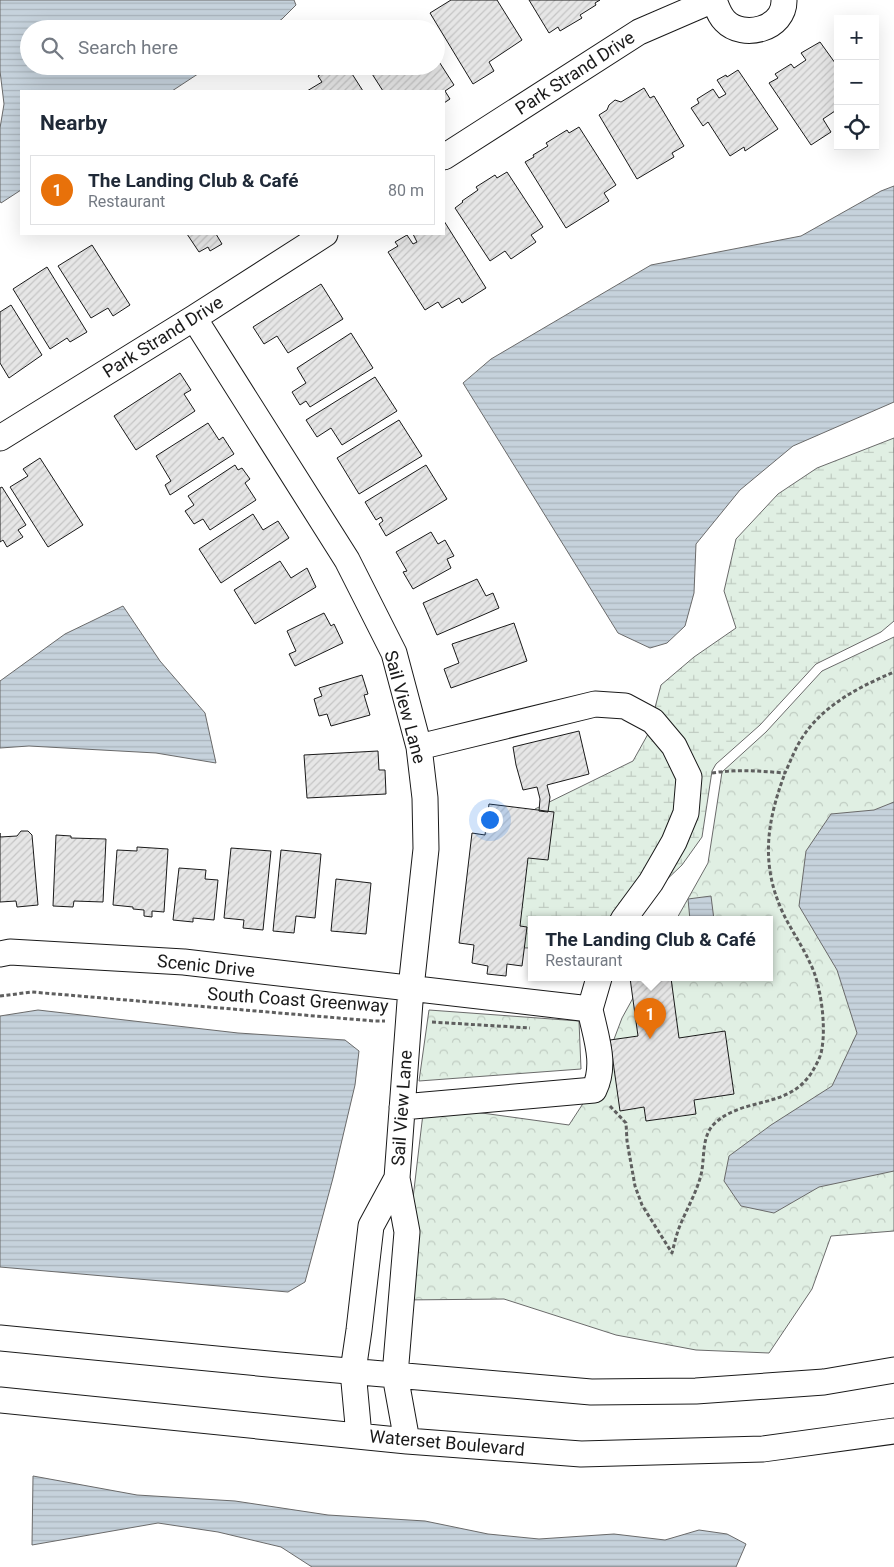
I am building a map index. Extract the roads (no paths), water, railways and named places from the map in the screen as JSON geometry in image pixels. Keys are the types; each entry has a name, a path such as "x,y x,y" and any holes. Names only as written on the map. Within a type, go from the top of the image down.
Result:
{"street":[{"path":"714,0 719,14 726,23 748,32 766,28 778,17 784,0"},
{"name":"Park Strand Drive","path":"445,156 638,32 714,0"},
{"name":"Park Strand Drive","path":"0,438 323,235"},
{"name":"Sail View Lane","path":"194,318 347,560 394,653 419,747 425,798 426,849 408,1020 397,1178 407,1232 395,1375 407,1441"},
{"path":"419,747 595,704 626,706 653,721 674,746 689,777 686,813 674,842 651,882 626,916"},
{"name":"Scenic Drive","path":"0,954 10,952 184,962 590,1009"},
{"path":"402,1108 594,1090 599,1080 601,1065 590,1009 598,981"},
{"name":"Sail View Lane","path":"359,1436 353,1371 371,1226 397,1178"},
{"path":"0,1338 591,1392 696,1391 824,1382 894,1370"},
{"name":"Waterset Boulevard","path":"0,1400 407,1441 581,1454 763,1449 894,1431"}],"place":[{"name":"The Landing Club & Café","path":"650,1039"}]}
